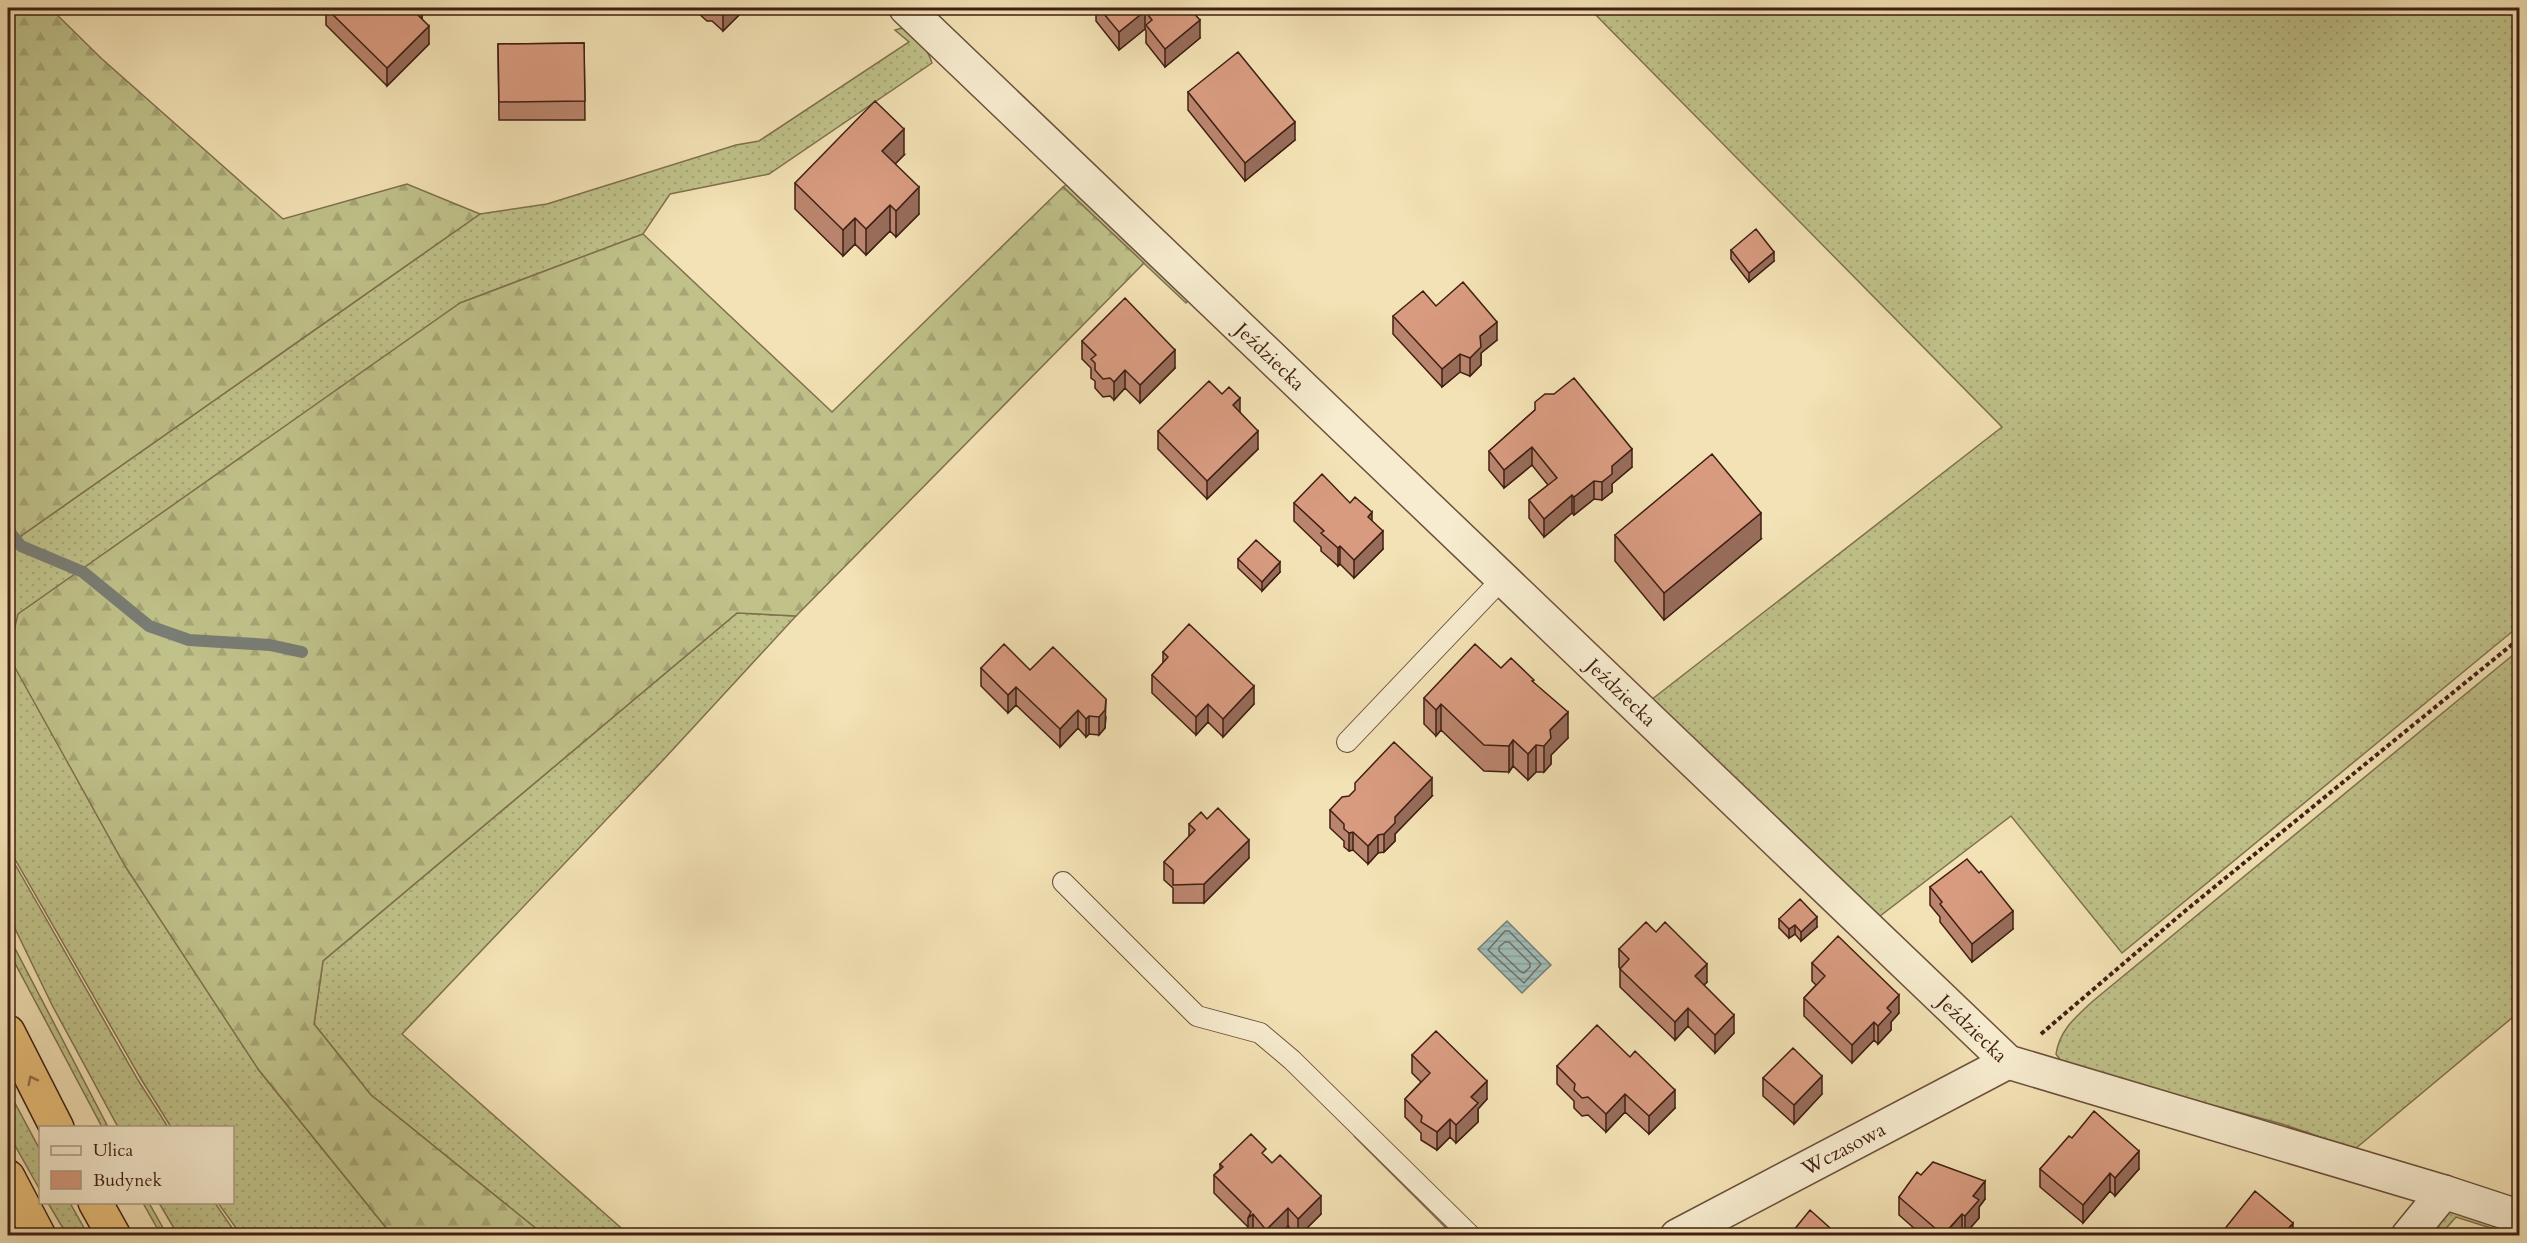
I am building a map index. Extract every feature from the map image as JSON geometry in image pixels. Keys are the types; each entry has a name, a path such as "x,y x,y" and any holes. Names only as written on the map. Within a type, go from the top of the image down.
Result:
{"highway":[{"path":"8,1032 56,1126"},
{"path":"8,1177 39,1236"},
{"path":"96,1204 114,1236"}],"street":[{"name":"Jeździecka","path":"906,8 2008,1062 2444,1192 2520,1217"},
{"name":"Wczasowa","path":"1677,1236 2008,1062"},
{"path":"2408,1236 2444,1192"}],"lane":[{"path":"1347,742 1503,578"},
{"path":"1063,882 1197,1016 1260,1033 1292,1060 1471,1236"}],"path":[{"path":"2008,1062 2185,911 2520,638"}],"green space":[{"path":"8,8 50,8 102,59 283,219 407,184 480,214 8,545"},
{"path":"1589,8 2519,8 2519,626 2122,953 2011,816 1876,919 1651,700 2002,427"},
{"path":"902,28 907,30 921,42 932,63 769,174 670,194 643,234 460,303 258,1069 392,1235 241,1235 219,1204 234,1204 234,1126 170,1126 8,847 8,545 480,214 547,204 736,145 759,141 909,42 895,30"},
{"path":"1072,181 1193,295 1186,303 1063,187"},
{"path":"1063,187 1144,263 796,616 737,613 323,961 314,1024 371,1095 544,1235 392,1235 258,1069 125,866 8,655 18,614 460,303 643,234 832,412"},
{"path":"737,613 796,616 665,758 402,1034 629,1235 544,1235 371,1095 314,1024 323,961"},
{"path":"2519,650 2519,1012 2355,1149 2282,1124 2064,1065 2056,1054 2061,1037 2070,1024 2093,1001"},
{"path":"8,852 138,1080 167,1126 117,1126 52,1005 8,914"},
{"path":"8,935 107,1126 101,1126 8,950"},
{"path":"8,1090 39,1148 39,1188 8,1133"},
{"path":"1355,1137 1360,1137 1459,1235 1453,1235"},
{"path":"49,1204 71,1204 88,1235 67,1235"},
{"path":"144,1204 150,1204 167,1235 161,1235"},
{"path":"160,1204 216,1204 237,1235 178,1235"},
{"path":"2452,1210 2519,1228 2519,1235 2456,1217 2440,1235 2427,1236"}],"water":[{"path":"1507,921 1551,965 1522,993 1478,949"}],"building":[{"path":"326,8 420,8 422,10 417,14 429,26 387,68"},
{"path":"717,8 728,8 723,13"},
{"path":"1099,8 1189,8 1200,20 1165,49 1146,25 1152,20 1145,11 1119,32"},
{"path":"584,43 585,101 499,102 498,44"},
{"path":"1238,52 1295,122 1245,163 1188,92"},
{"path":"875,101 904,129 882,151 919,187 896,211 890,205 866,229 855,218 843,230 795,183"},
{"path":"1756,229 1774,252 1749,273 1731,250"},
{"path":"1463,282 1497,322 1480,336 1481,347 1470,358 1460,354 1442,369 1393,316 1423,291 1436,306"},
{"path":"1125,298 1175,350 1140,385 1125,370 1114,382 1110,378 1103,379 1095,370 1095,363 1091,359 1096,355 1082,341"},
{"path":"1574,378 1632,449 1612,466 1612,474 1602,482 1594,481 1574,497 1572,495 1544,519 1529,500 1557,478 1532,447 1504,470 1489,451 1535,410 1535,402 1545,394 1554,394"},
{"path":"1209,381 1222,394 1229,387 1240,398 1233,405 1258,431 1207,481 1158,431"},
{"path":"1712,454 1761,513 1664,593 1615,535"},
{"path":"1322,474 1350,503 1355,497 1372,512 1368,517 1383,531 1354,560 1340,546 1338,548 1321,533 1324,531 1294,503"},
{"path":"1256,540 1280,562 1262,582 1238,559"},
{"path":"1189,624 1254,686 1223,719 1208,704 1196,717 1152,675 1168,657 1163,652"},
{"path":"1004,644 1030,670 1053,647 1106,699 1105,710 1099,717 1089,716 1086,719 1078,710 1060,729 1016,687 1008,695 981,668"},
{"path":"1475,644 1501,668 1511,658 1534,680 1532,681 1568,712 1550,730 1551,738 1544,746 1536,745 1528,754 1513,740 1509,746 1484,745 1441,704 1436,710 1424,698"},
{"path":"1394,742 1432,778 1395,817 1395,823 1384,834 1378,835 1368,846 1353,832 1349,833 1344,829 1344,824 1330,810 1342,797 1349,796 1355,790 1355,783"},
{"path":"1218,808 1249,840 1204,884 1173,885 1173,870 1164,862 1195,830 1189,824 1201,812 1207,819"},
{"path":"1967,859 1979,873 1981,871 2013,911 1972,944 1940,904 1942,902 1930,887"},
{"path":"1800,899 1817,917 1801,932 1795,925 1789,929 1779,919"},
{"path":"1646,922 1656,932 1665,922 1707,964 1695,976 1734,1015 1715,1035 1688,1008 1675,1022 1620,969 1629,959 1619,949"},
{"path":"1838,936 1899,995 1887,1008 1891,1012 1878,1026 1874,1022 1852,1045 1804,998 1825,976 1812,963"},
{"path":"1597,1025 1630,1057 1635,1051 1675,1090 1649,1116 1625,1094 1606,1114 1588,1097 1582,1098 1574,1090 1575,1084 1557,1066"},
{"path":"1436,1031 1487,1081 1471,1097 1478,1103 1456,1125 1450,1119 1437,1132 1421,1122 1422,1116 1405,1099 1430,1073 1412,1055"},
{"path":"1793,1048 1822,1076 1794,1105 1763,1078"},
{"path":"2094,1111 2139,1151 2115,1178 2110,1173 2083,1205 2040,1169 2069,1136 2072,1138"},
{"path":"1251,1134 1266,1149 1262,1153 1272,1163 1280,1155 1321,1196 1298,1219 1288,1208 1266,1230 1253,1214 1248,1218 1251,1212 1214,1175 1223,1167 1220,1164"},
{"path":"1933,1162 1985,1181 1973,1196 1979,1200 1965,1216 1962,1214 1943,1235 1899,1197 1917,1172 1921,1175"},
{"path":"2255,1191 2293,1223 2282,1236 2219,1236"},
{"path":"1810,1210 1839,1236 1789,1236"}],"waterway":[{"path":"8,530 21,546 83,572 149,626 189,640 270,645 302,652"}]}
